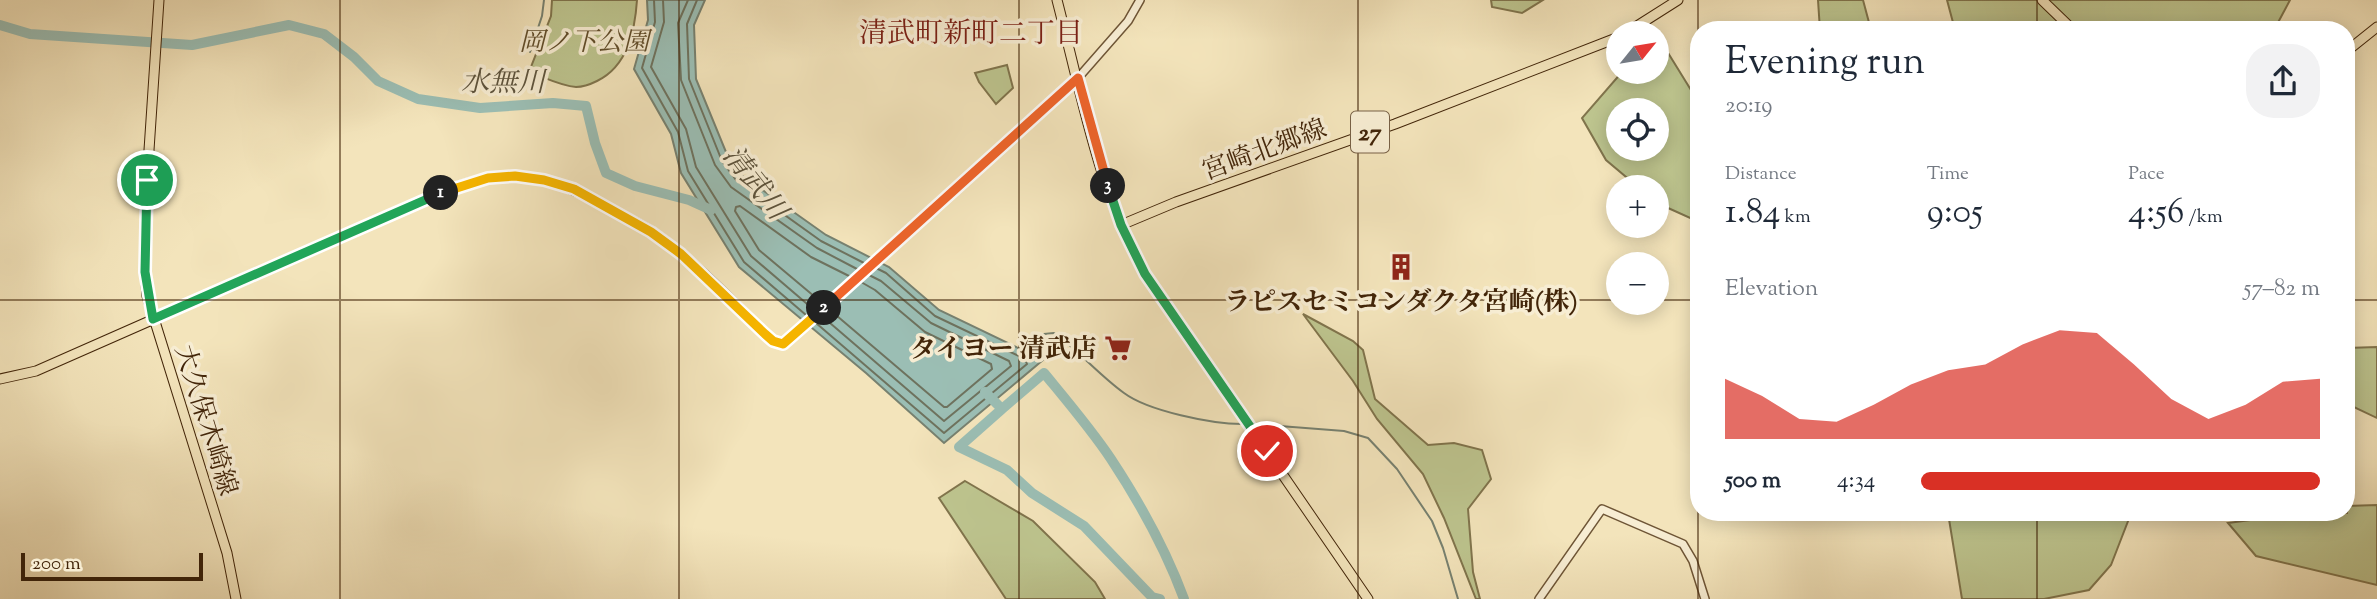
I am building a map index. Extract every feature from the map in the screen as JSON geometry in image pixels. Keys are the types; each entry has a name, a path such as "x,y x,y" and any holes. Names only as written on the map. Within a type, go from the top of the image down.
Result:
{"main road":[{"name":"大久保木崎線","path":"159,0 147,180 145,272 153,319 226,553 236,599"},
{"path":"1057,0 1093,136 1121,225 1145,274 1368,599"},
{"path":"2042,0 2064,21"},
{"path":"1644,21 1675,1"},
{"path":"2355,45 2377,27"},
{"name":"宮崎北郷線","path":"1121,225 1175,202 1433,110 1606,42"},
{"path":"0,379 36,371 438,194 488,178 515,176 544,180 574,189 651,232 712,281 765,334 779,343 785,342 1078,78"}],"street":[{"path":"1078,78 1128,21 1140,0"},
{"path":"1539,599 1602,509 1682,544 1693,561 1705,599"}],"green space":[{"name":"岡ノ下公園","path":"552,0 637,0 628,46 623,57 608,74 590,84 576,87 529,72 551,16"},
{"path":"1491,0 1543,0 1522,13 1492,7"},
{"path":"1818,0 1863,0 1869,21 1819,21"},
{"path":"1947,0 2290,0 2279,21 1953,21"},
{"path":"1670,56 1690,88 1690,218 1669,208 1669,175 1624,175 1607,161 1669,161 1669,98 1606,98 1606,160 1582,118 1612,84 1670,84"},
{"path":"1007,65 1013,88 996,104 975,73"},
{"path":"1303,314 1353,341 1363,350 1375,399 1428,445 1454,443 1482,450 1491,479 1468,509 1473,572 1480,599 1476,599 1444,518 1423,474 1377,419 1353,381"},
{"path":"2377,347 2377,418 2355,407 2355,348"},
{"path":"965,481 1033,521 1095,582 1105,599 1006,599 939,498"},
{"path":"2377,505 2377,585 2256,556 2228,523 2355,521 2355,506"},
{"path":"1949,521 2128,521 2111,565 2089,590 2044,599 1962,599"}],"water":[{"path":"647,0 705,0 694,25 696,79 728,157 740,174 826,235 889,267 939,310 1043,360 944,443 866,373 739,267 681,173 671,134 634,69 648,20"}],"waterway":[{"path":"530,52 542,16 544,0"},
{"name":"水無川","path":"0,25 30,34 192,45 289,25 324,34 354,57 378,81 418,99 480,108 553,103 586,106 606,173 635,186 689,200 711,210"},
{"path":"1022,350 1044,334 1054,333 1135,400 1181,415 1214,422 1242,424"},
{"name":"清武川","path":"985,392 1002,409 1044,373 1122,476 1161,545 1184,599"},
{"name":"清武川","path":"1002,409 959,447 1007,470 1032,493 1084,526 1152,597 1160,599"},
{"path":"1252,424 1344,431 1368,438 1397,469 1432,521 1458,599"}],"place":[{"name":"ラピスセミコンダクタ宮崎(株)","path":"1401,267"},
{"name":"タイヨー 清武店","path":"1118,348"}],"district":[{"name":"清武町新町二丁目","path":"971,32"}],"route":[{"path":"147,180 145,272 153,319 438,194 488,178 515,176 544,180 574,189 651,232 712,281 773,341 783,344 1078,78 1113,203 1132,252 1267,451"}]}
